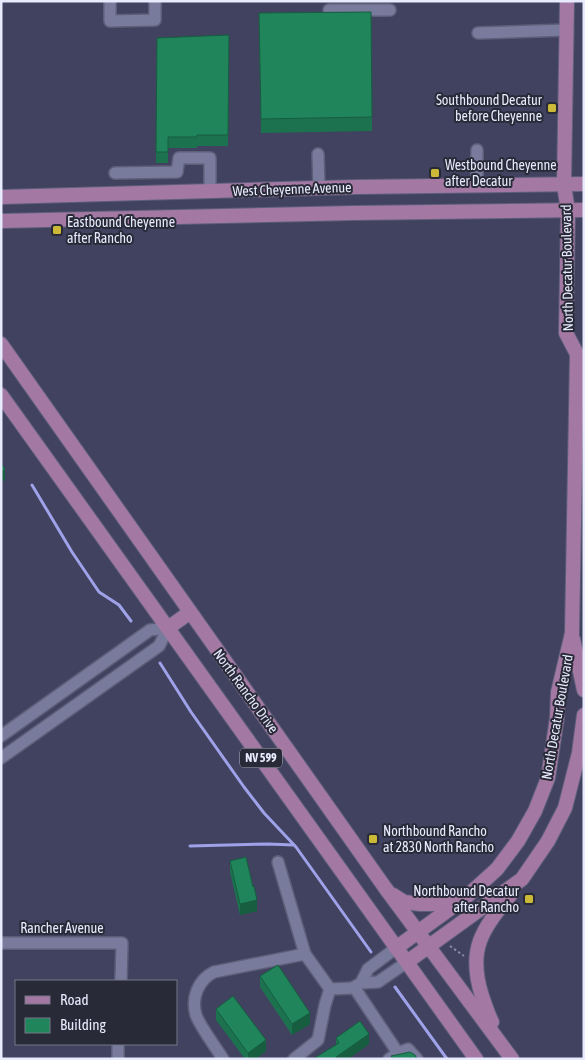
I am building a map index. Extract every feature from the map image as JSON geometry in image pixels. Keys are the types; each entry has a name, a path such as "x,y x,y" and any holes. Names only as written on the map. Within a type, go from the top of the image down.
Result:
{"main road":[{"name":"North Decatur Boulevard","path":"396,948 466,897 498,869 518,841 536,809 548,778 557,718 558,692 572,633 580,349 566,333 568,210 564,185 567,1"},
{"name":"West Cheyenne Avenue","path":"1,197 319,188 584,184"},
{"name":"West Cheyenne Avenue","path":"1,221 584,210"},
{"name":"North Rancho Drive","path":"1,344 189,613 235,674 386,889 510,1055"},
{"name":"North Rancho Drive","path":"1,395 6,410 168,628 476,1059"},
{"path":"168,628 189,613"},
{"name":"North Decatur Boulevard","path":"572,633 584,690"},
{"name":"North Decatur Boulevard","path":"407,962 522,879 548,841 564,808 578,763 584,715"},
{"path":"510,1055 488,1015 478,986 476,956 479,941 485,929 522,879"},
{"path":"386,889 404,902 411,904 438,904 454,897 466,897"}],"street":[{"path":"110,1 110,21 155,20 155,1"},
{"path":"328,10 390,10"},
{"path":"478,33 566,30"},
{"path":"477,150 477,186"},
{"path":"318,154 319,188"},
{"path":"115,173 177,172 178,158 210,158 210,192"},
{"path":"1,736 150,630 168,628"},
{"path":"1,758 159,646 168,628"},
{"path":"33,713 44,729"},
{"path":"278,862 305,954 330,989"},
{"name":"Rancher Avenue","path":"1,943 122,942 120,980"},
{"path":"358,985 368,969 396,948"},
{"path":"223,1059 196,1016 195,998 198,986 206,977 214,972 305,954"},
{"path":"330,989 378,982 407,962"},
{"path":"358,985 394,1056 408,1049 417,1059"},
{"path":"294,1059 318,1040 330,989"},
{"path":"118,1045 118,1059"}],"path":[{"path":"446,943 464,956"}],"building":[{"path":"371,12 372,117 261,119 259,13"},
{"path":"229,35 228,135 168,137 168,152 156,152 157,38"},
{"path":"1,463 5,469 1,472"},
{"path":"246,857 257,900 240,904 230,861"},
{"path":"278,965 310,1013 292,1024 260,976"},
{"path":"233,996 266,1040 248,1053 216,1009"},
{"path":"360,1021 369,1034 336,1057 338,1059 313,1059 339,1043 336,1038"},
{"path":"410,1052 417,1059 393,1059 391,1056"}],"waterway":[{"path":"32,485 72,552 99,592 119,605 131,621"},
{"path":"160,663 191,712 244,787 264,813 296,847 371,952"},
{"path":"190,846 294,845"},
{"path":"395,987 447,1059"}],"place":[{"name":"Southbound Decatur before Cheyenne","path":"552,108"},
{"name":"Westbound Cheyenne after Decatur","path":"435,173"},
{"name":"Eastbound Cheyenne after Rancho","path":"57,230"},
{"name":"Northbound Rancho at 2830 North Rancho","path":"373,839"},
{"name":"Northbound Decatur after Rancho","path":"529,899"}]}
